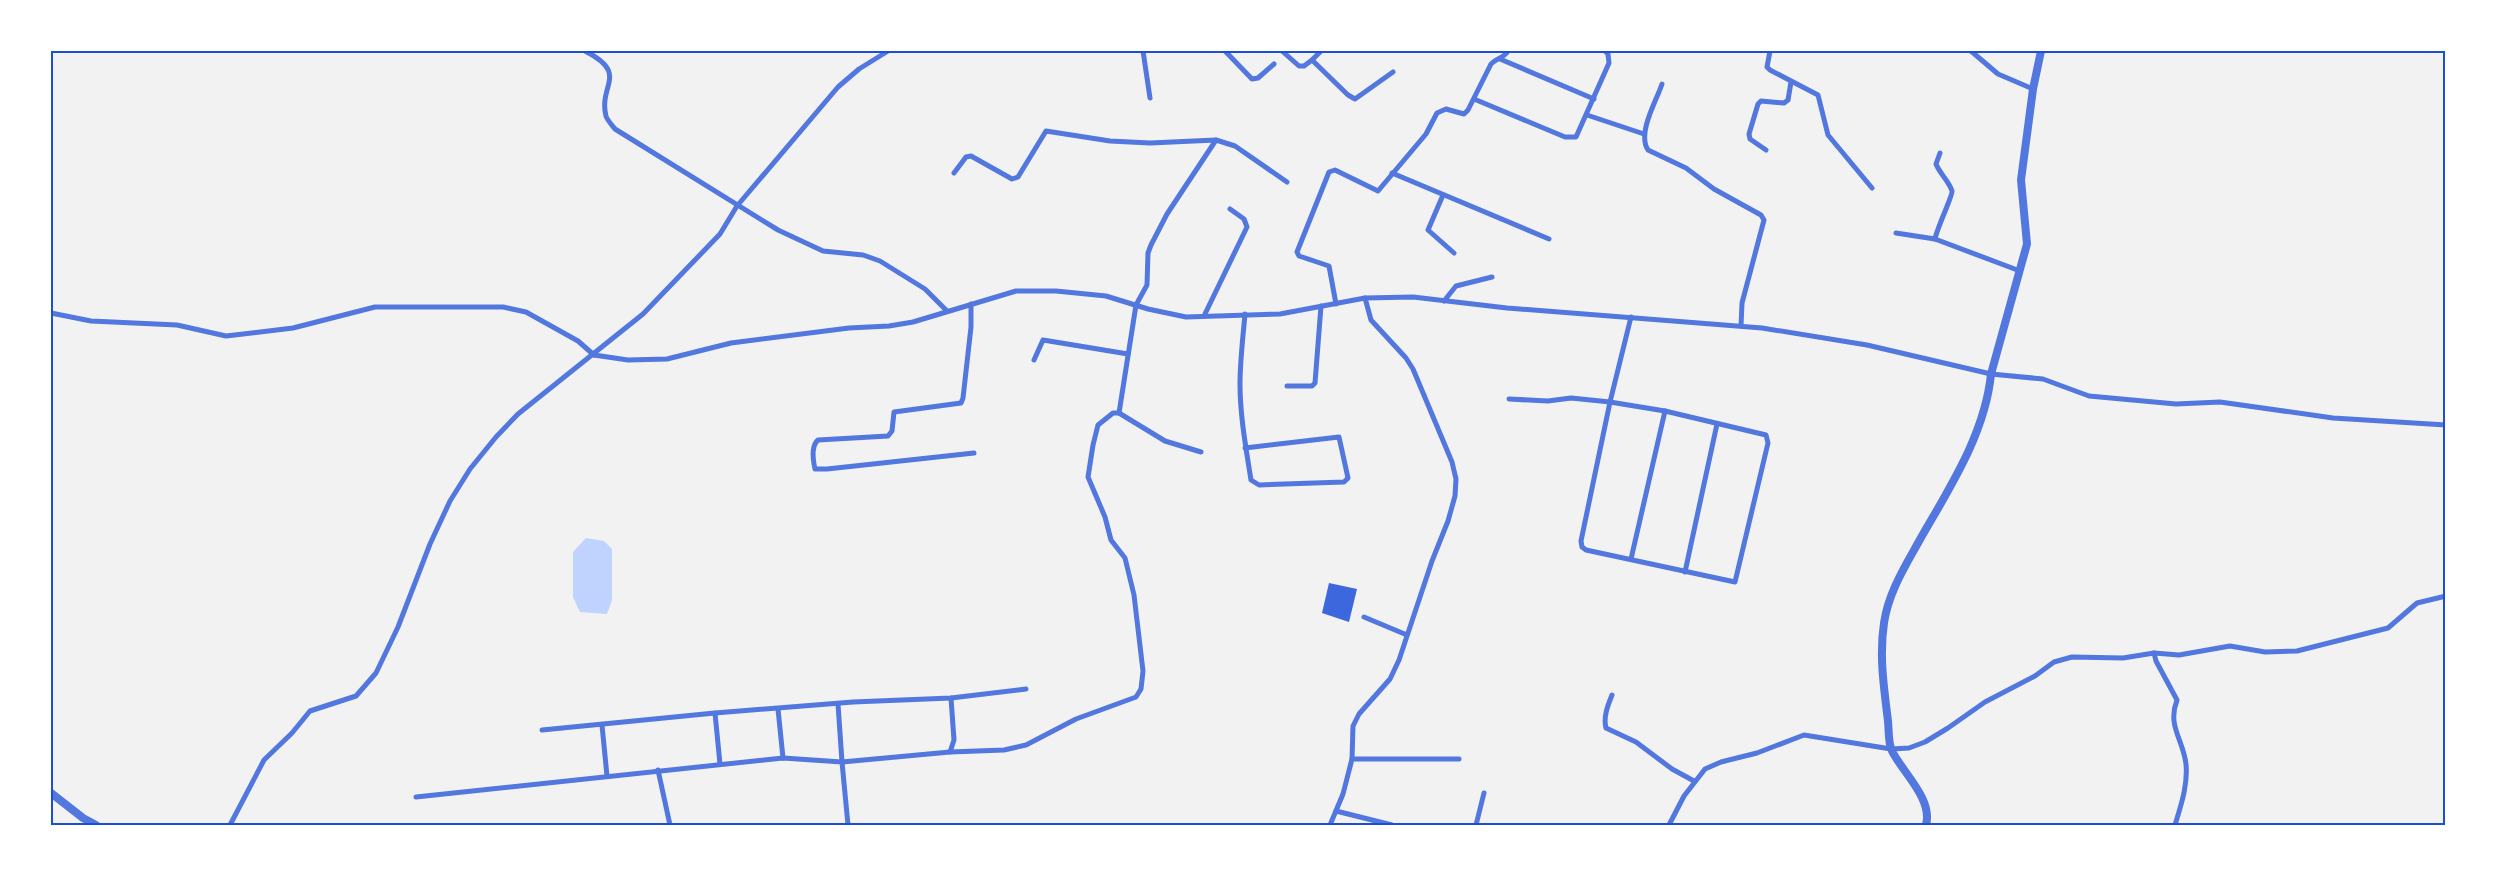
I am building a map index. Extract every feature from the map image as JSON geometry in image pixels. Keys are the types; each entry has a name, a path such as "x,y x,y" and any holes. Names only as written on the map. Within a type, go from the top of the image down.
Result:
{"street":[{"path":"585,51 609,69 611,78 605,108 606,118 615,129 778,230 823,251 863,255 880,261 925,289 947,311"},
{"path":"230,825 264,760 292,733 310,711 356,696 376,673 398,627 430,544 470,469 518,414 643,314 720,234 737,206 838,87 859,69 888,51"},
{"path":"1143,51 1150,98"},
{"path":"1225,51 1252,79 1258,78 1274,64"},
{"path":"1282,51 1299,66 1304,66 1321,51"},
{"path":"1500,59 1508,51"},
{"path":"1474,98 1572,138 1580,132 1609,63 1608,54 1605,51"},
{"path":"1770,51 1767,66 1791,82 1818,95 1828,135 1872,188"},
{"path":"1970,51 1998,74 2033,89"},
{"path":"1926,825 1928,814 1919,792 1891,749 1881,668 1884,620 1899,576 1949,486 1982,421 1990,392 1991,374 2027,244 2021,180 2033,89 2041,51"},
{"path":"1336,304 1329,266 1299,256 1297,252 1329,172 1334,170 1378,191 1426,134 1437,113 1446,109 1464,114 1494,60 1500,59 1594,99"},
{"path":"1312,60 1348,95 1355,99 1393,72"},
{"path":"1766,150 1750,139 1749,134 1758,104 1766,101 1784,103 1788,100 1791,82"},
{"path":"1662,84 1644,134 1644,145 1648,150 1686,168 1714,189 1761,215 1764,220 1742,303 1741,326"},
{"path":"1587,115 1644,134"},
{"path":"954,174 966,157 971,156 1012,179 1018,178 1046,131 1120,142 1150,143 1216,140 1235,146 1287,182"},
{"path":"1119,414 1136,305 1147,285 1148,253 1167,214 1216,140"},
{"path":"1935,239 1938,225 1953,196 1952,190 1936,164 1940,153"},
{"path":"1392,173 1549,239"},
{"path":"1444,195 1428,230 1454,253"},
{"path":"1204,316 1248,223 1230,209"},
{"path":"1896,233 1935,239 2020,271"},
{"path":"1444,301 1456,286 1492,277"},
{"path":"51,314 91,321 177,325 226,336 293,328 375,307 503,307 526,312 578,341 594,355 628,360 667,359 731,343 913,322 1016,291 1056,291 1106,296 1164,313 1204,316 1280,314 1365,298 1413,297 1507,308 1741,326 1867,345 1991,374 2043,379 2089,396 2176,404 2220,402 2333,418 2446,425"},
{"path":"1330,825 1343,794 1352,759 1353,726 1359,714 1390,679 1399,660 1455,496 1456,479 1445,442 1413,369 1406,358 1371,320 1365,298"},
{"path":"971,304 972,327 961,403 894,412 892,431 888,436 818,440 814,446 814,465 815,469 819,469 974,454"},
{"path":"1287,386 1312,386 1315,383 1321,306"},
{"path":"1245,314 1240,384 1246,448 1251,480 1259,485 1344,482 1348,478 1339,437 1246,448"},
{"path":"1509,399 1548,401 1572,398 1610,402 1665,411 1766,435 1768,443 1735,582 1586,550 1582,547 1581,541 1610,402 1632,317"},
{"path":"1034,360 1043,340 1128,354"},
{"path":"1631,559 1665,411"},
{"path":"416,797 783,758 842,762 950,752 1004,750 1026,745 1076,719 1136,697 1141,689 1143,671 1139,628 1125,558 1111,540 1105,516 1088,477 1098,425 1113,413 1119,414 1166,442 1201,452"},
{"path":"1685,572 1717,424"},
{"path":"1669,825 1684,796 1705,769 1721,762 1757,753 1804,735 1891,749 1909,748 1925,742 1985,702 2036,676 2054,662 2072,657 2123,658 2154,653 2179,655 2230,646 2265,652 2297,651 2388,628 2417,604 2446,596"},
{"path":"1364,617 1407,635"},
{"path":"2154,653 2156,661 2177,700 2172,717 2186,764 2184,794 2174,825"},
{"path":"542,730 715,713 951,698 1026,689"},
{"path":"1612,695 1604,722 1606,728 1636,742 1672,769 1694,781"},
{"path":"950,752 954,740 951,698"},
{"path":"838,704 848,825"},
{"path":"778,709 783,758"},
{"path":"715,713 720,764"},
{"path":"602,725 607,776"},
{"path":"1352,759 1459,759"},
{"path":"658,770 670,825"},
{"path":"1476,825 1484,792"},
{"path":"51,793 83,818 96,825"},
{"path":"1336,811 1392,825"}],"water":[{"path":"586,538 604,541 612,549 612,600 607,614 580,612 573,597 573,552"}],"building":[{"path":"1329,583 1357,589 1349,622 1322,613"}]}
